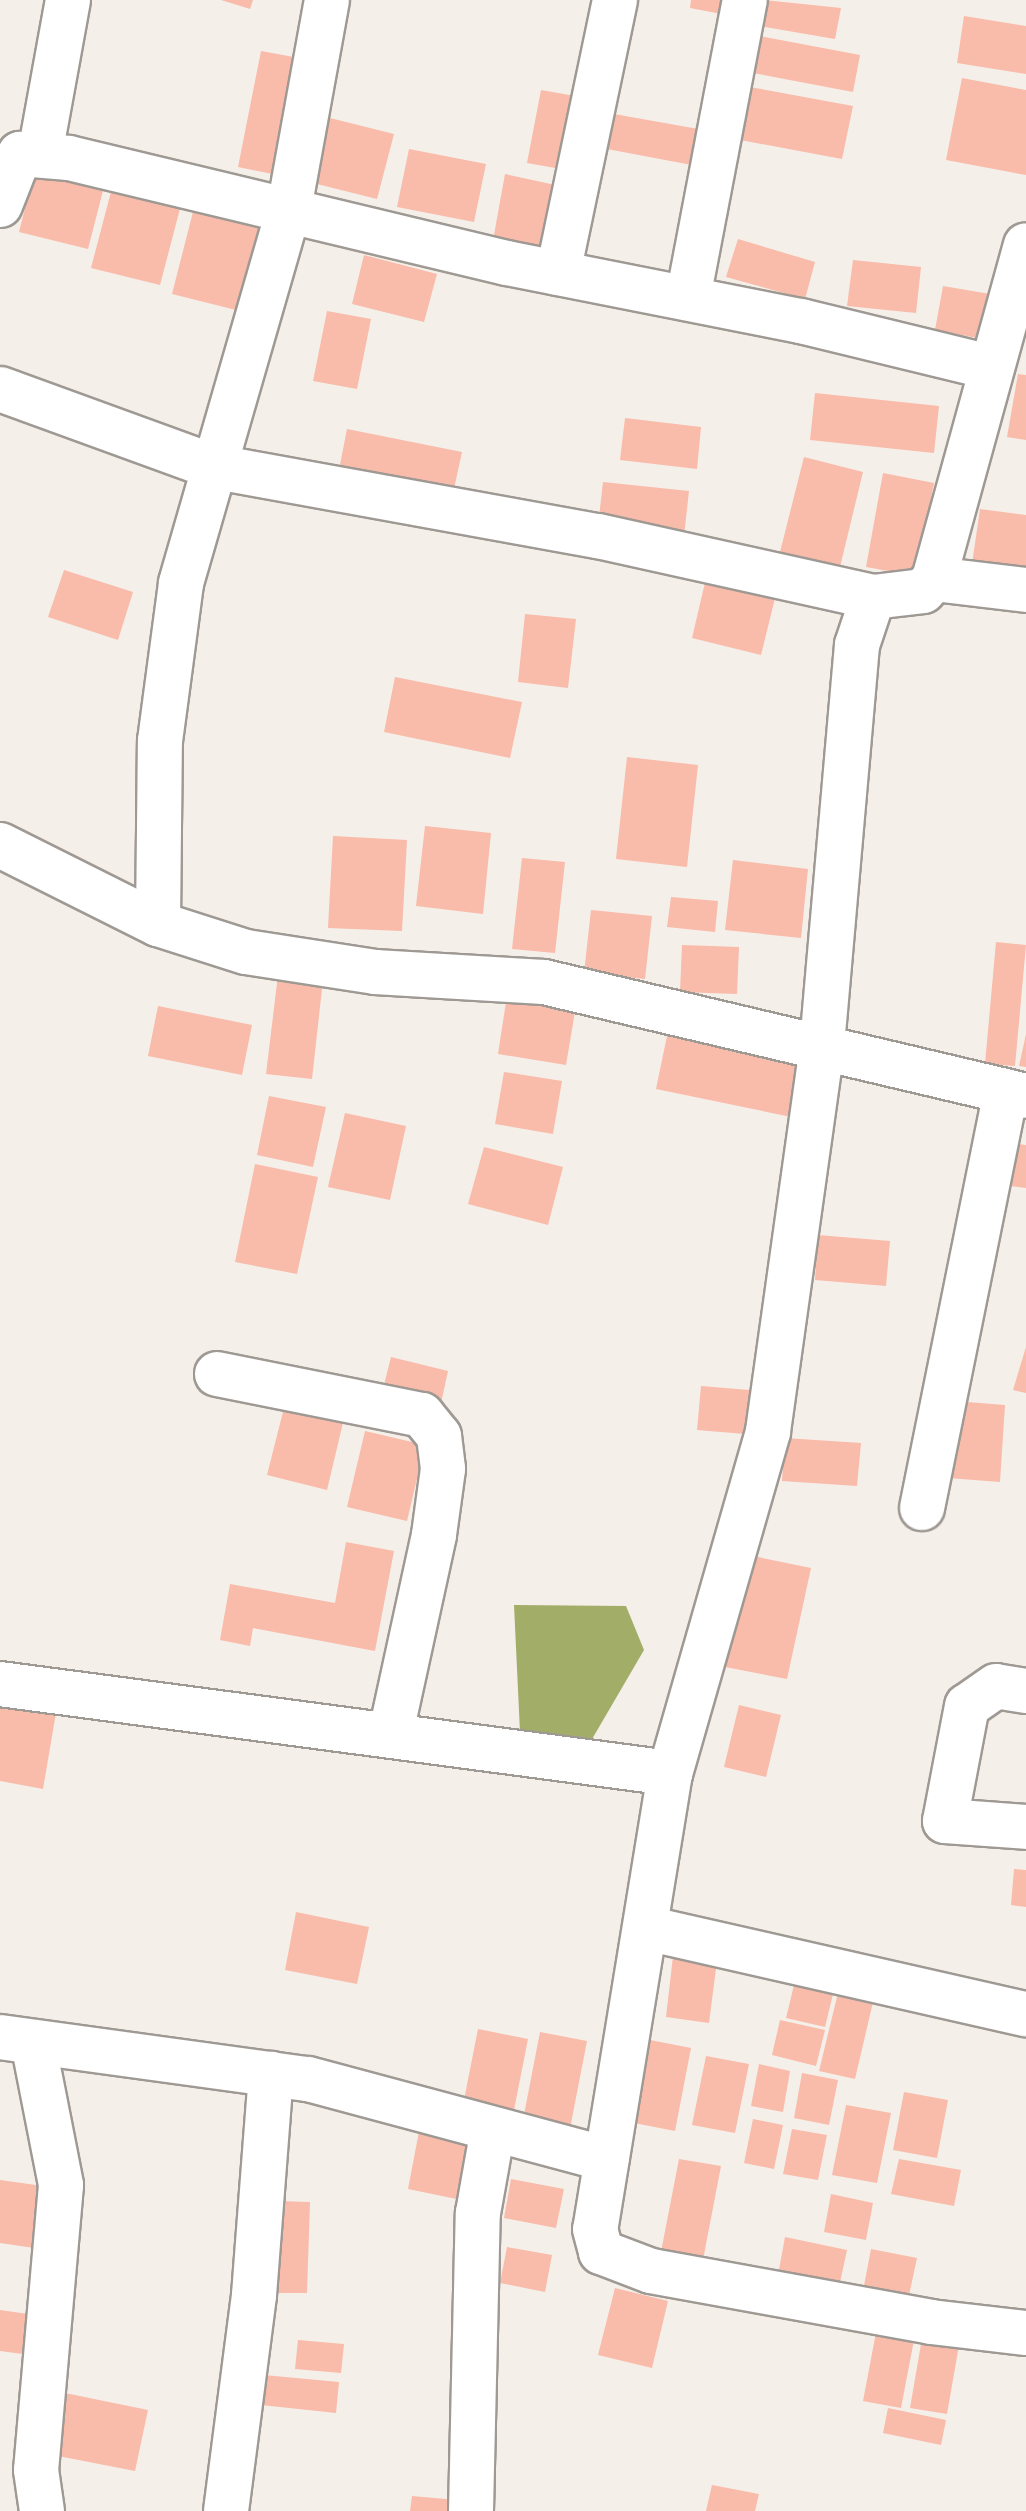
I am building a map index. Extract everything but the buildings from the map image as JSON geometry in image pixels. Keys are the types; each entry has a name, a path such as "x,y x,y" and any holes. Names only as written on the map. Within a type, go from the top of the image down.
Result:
{"street":[{"path":"40,154 68,0"},
{"path":"158,924 160,741 181,583 211,466 289,209 327,0"},
{"path":"558,273 615,0"},
{"path":"688,298 745,0"},
{"path":"0,205 20,154 40,154 558,273 688,298 990,367"},
{"path":"0,389 211,466 598,536 873,597 923,591 934,579 990,367 1020,289 1026,245"},
{"path":"934,579 1026,590"},
{"path":"873,597 857,645 822,1047 768,1432 670,1773 595,2229 601,2252 624,2264 931,2322 1026,2333"},
{"path":"0,845 158,924 246,952 347,968 544,982 1016,1093 922,1508"},
{"path":"217,1374 422,1415 439,1436 443,1469 434,1535 391,1732"},
{"path":"0,1684 391,1732 560,1763 670,1773"},
{"path":"1026,1691 996,1686 980,1692 967,1706 945,1821 1026,1827"},
{"path":"646,1928 1026,2014"},
{"path":"42,2511 36,2470 61,2185 17,2040 271,2074 606,2159"},
{"path":"226,2511 254,2295 271,2074"},
{"path":"471,2511 478,2213 493,2129"}],"shaded area":[{"path":"514,1605 626,1606 644,1650 581,1758 520,1732"}]}
